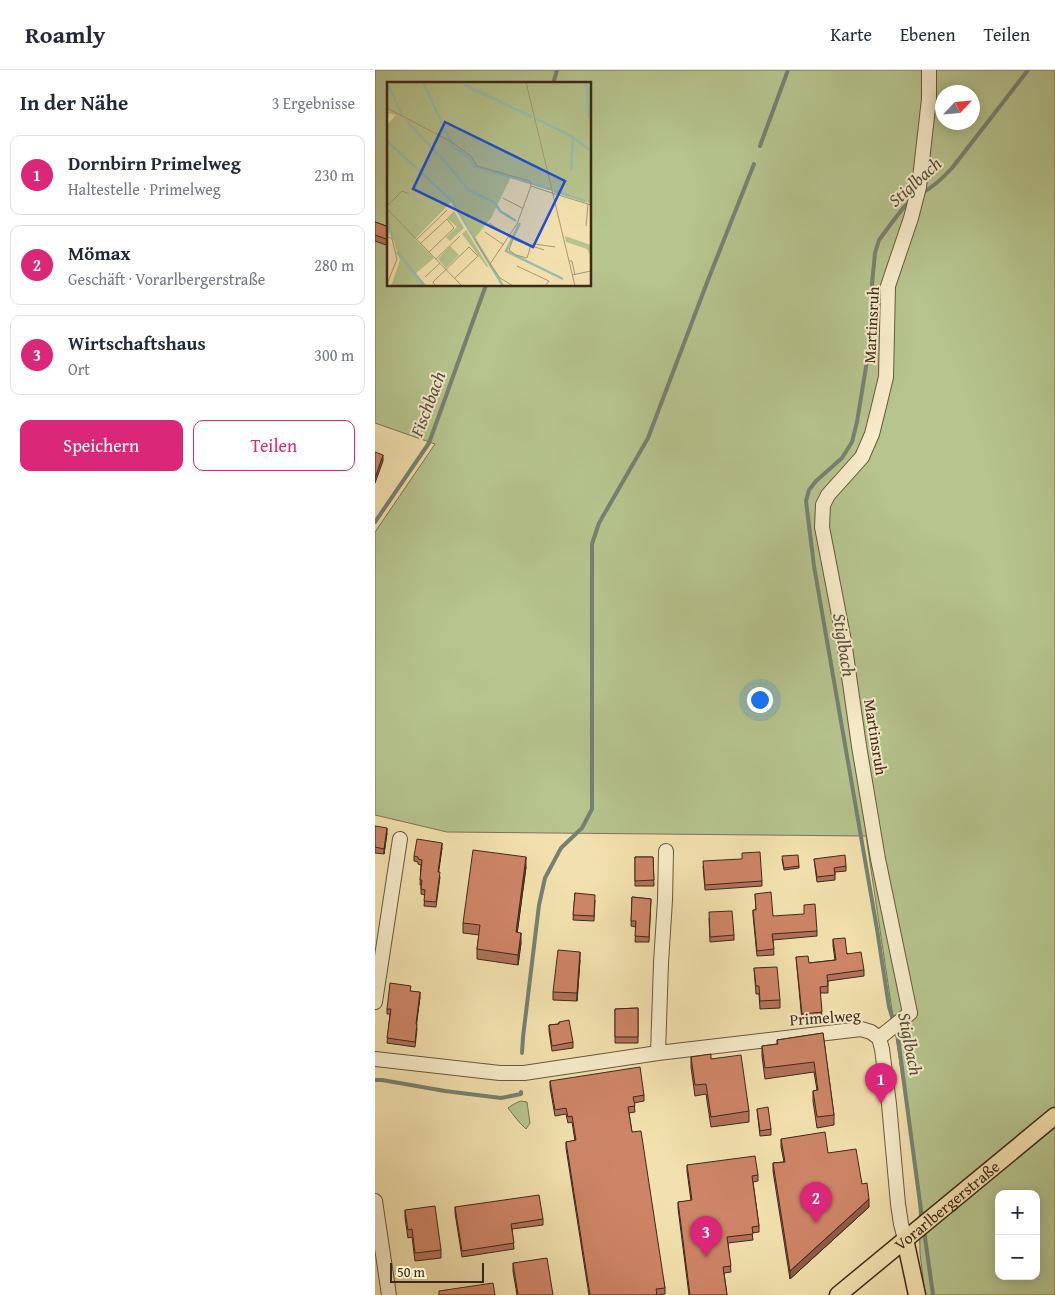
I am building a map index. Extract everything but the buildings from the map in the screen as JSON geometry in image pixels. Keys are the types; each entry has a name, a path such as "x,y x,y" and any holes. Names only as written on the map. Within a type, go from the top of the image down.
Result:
{"main road":[{"name":"Vorarlbergerstraße","path":"838,1295 1055,1116"},
{"path":"908,1236 917,1295"}],"street":[{"name":"Martinsruh","path":"883,1035 910,1013 878,859 844,641 822,527 823,505 828,495 861,457 872,434 886,377 888,286 914,208 919,187 929,99 929,70"},
{"path":"375,1002 400,839"},
{"path":"659,1053 666,851"},
{"name":"Primelweg","path":"375,1059 500,1073 524,1073 659,1053 861,1029 883,1035 882,1049 898,1204 901,1224 908,1236"},
{"path":"375,1201 380,1272 389,1295"}],"green space":[{"path":"375,70 1055,70 1055,1295 925,1295 920,1253 919,1191 866,836 447,832 375,815 375,532 435,444 375,423"},
{"path":"521,1101 527,1102 530,1123 526,1129 508,1108"}],"waterway":[{"name":"Fischbach","path":"554,82 557,70"},
{"path":"760,146 788,70"},
{"name":"Stiglbach","path":"922,193 938,182 952,168 1028,70"},
{"path":"522,1053 539,905 545,878 561,848 582,828 592,809 592,544 599,523 648,438 754,164"},
{"name":"Stiglbach","path":"894,1023 889,1007 814,566 806,501 809,490 816,481 842,458 852,442 875,312 872,284 875,253 879,240 904,207 912,200"},
{"name":"Fischbach","path":"375,522 429,443 486,286"},
{"name":"Stiglbach","path":"896,1030 922,1218"},
{"path":"375,1080 501,1098 521,1094 521,1092"},
{"name":"Stiglbach","path":"924,1230 933,1295"}],"place":[{"name":"Dornbirn Primelweg","path":"881,1104"},
{"name":"Mömax","path":"816,1223"},
{"name":"Wirtschaftshaus","path":"706,1257"}]}
